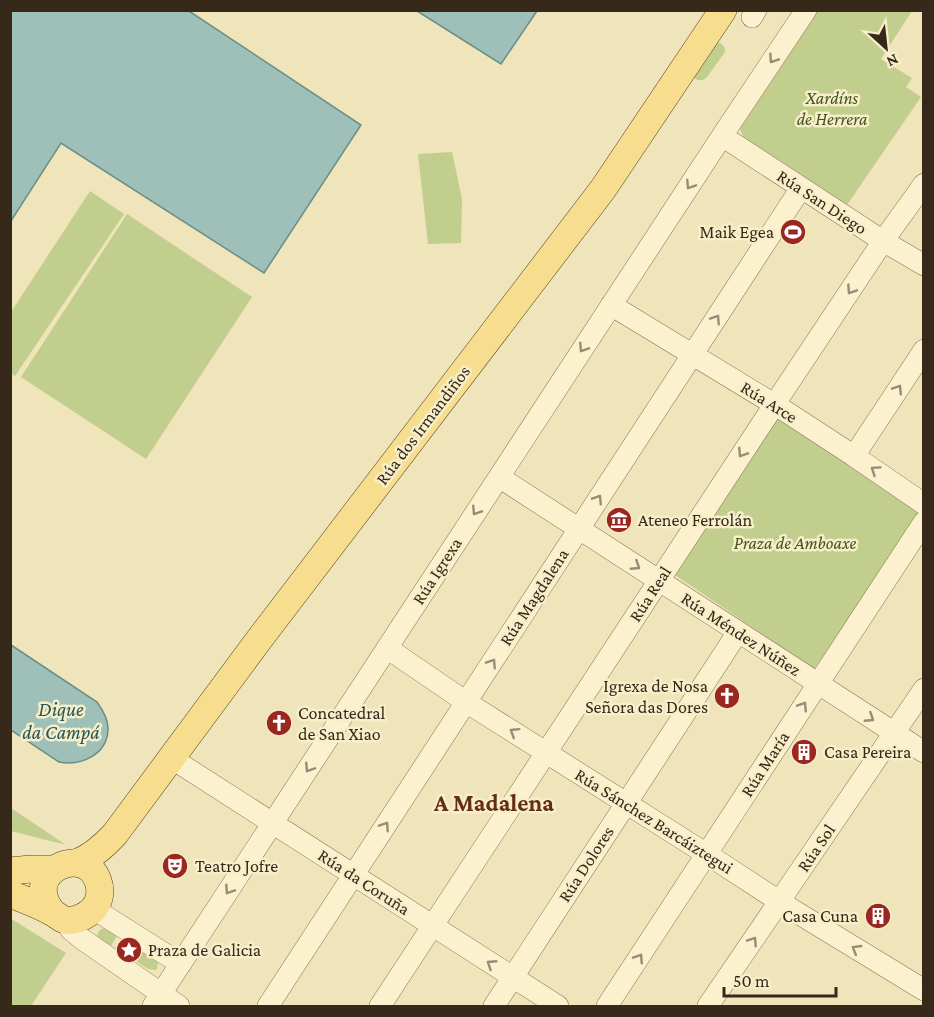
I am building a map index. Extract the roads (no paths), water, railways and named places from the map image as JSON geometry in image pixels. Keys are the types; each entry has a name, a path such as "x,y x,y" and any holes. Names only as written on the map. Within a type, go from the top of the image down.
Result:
{"main road":[{"name":"Rúa dos Irmandiños","path":"65,866 85,860 105,846 116,834 258,641 603,189 723,10"},
{"name":"Rúa dos Irmandiños","path":"98,893 108,849 116,834"},
{"path":"59,916 44,900 43,891 48,875 65,866"},
{"path":"10,871 65,866 88,868 96,877 98,893 91,912 75,919 59,916 10,894"}],"street":[{"name":"Rúa Igrexa","path":"157,1000 806,10"},
{"name":"Rúa San Diego","path":"722,136 883,241 924,265"},
{"name":"Rúa Real","path":"380,1006 774,404 924,184"},
{"name":"Rúa Magdalena","path":"268,1006 801,188"},
{"name":"Rúa Arce","path":"611,305 774,404 924,504"},
{"path":"854,456 924,350"},
{"name":"Rúa Méndez Núñez","path":"499,477 924,752"},
{"name":"Rúa María","path":"607,1006 924,522"},
{"name":"Rúa Dolores","path":"494,1006 738,632"},
{"name":"Rúa Sánchez Barcáiztegui","path":"387,648 466,702 706,855 924,990"},
{"name":"Rúa Sol","path":"708,1006 924,689"},
{"name":"Rúa da Coruña","path":"171,758 558,1006"},
{"path":"98,893 101,913 181,964"},
{"path":"59,916 71,930 157,1000 179,1006"}],"water":[{"path":"11,10 189,11 361,125 264,273 61,143 11,221"},
{"path":"417,11 537,11 501,64"},
{"name":"Dique da Campá","path":"11,645 97,702 106,717 108,728 103,745 92,757 76,762 59,762 11,730"}],"place":[{"name":"Maik Egea","path":"793,232"},
{"name":"Ateneo Ferrolán","path":"619,520"},
{"name":"Igrexa de Nosa Señora das Dores","path":"727,696"},
{"name":"Concatedral de San Xiao","path":"279,723"},
{"name":"Casa Pereira","path":"804,752"},
{"name":"Teatro Jofre","path":"175,866"},
{"name":"Casa Cuna","path":"878,916"},
{"name":"Praza de Galicia","path":"129,950"}],"district":[{"name":"A Madalena","path":"494,802"}],"park label":[{"name":"Xardíns de Herrera","path":"832,108"},
{"name":"Praza de Amboaxe","path":"795,543"}]}
